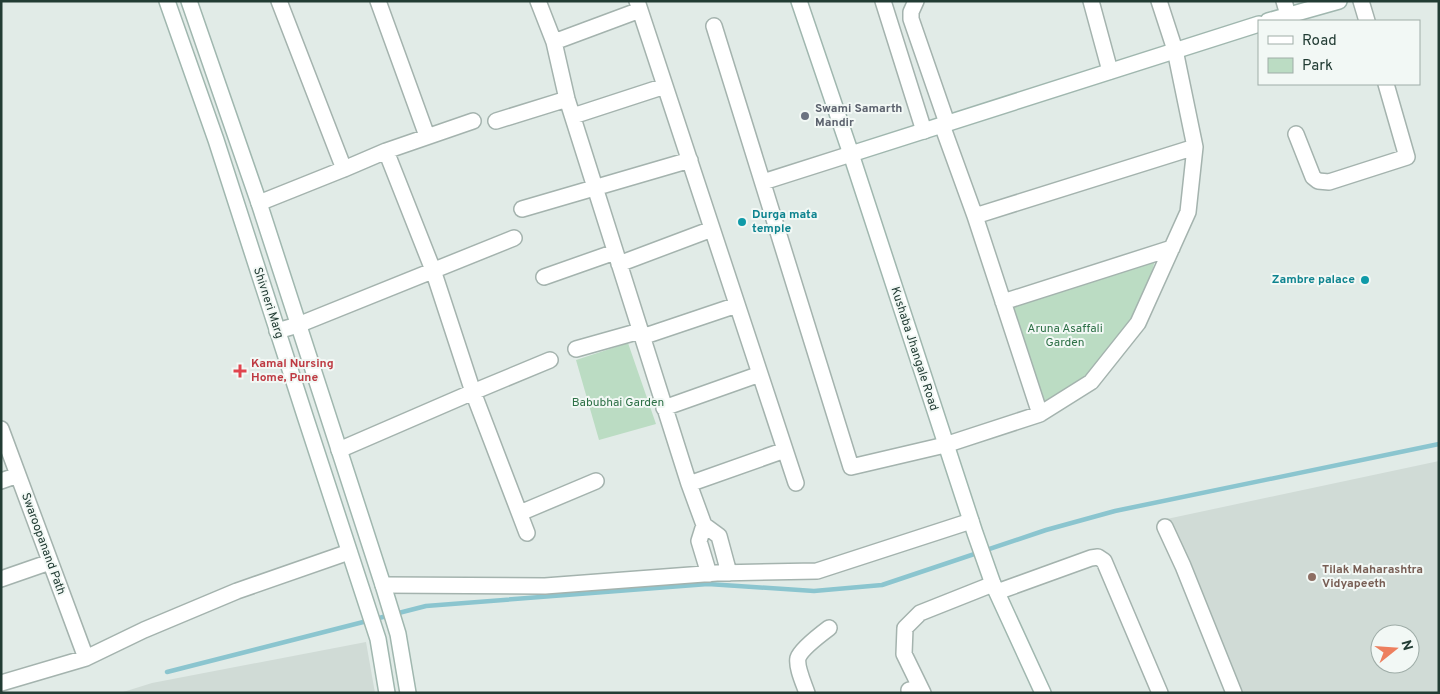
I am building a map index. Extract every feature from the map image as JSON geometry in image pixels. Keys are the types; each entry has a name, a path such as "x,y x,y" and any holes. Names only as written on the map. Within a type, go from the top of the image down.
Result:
{"street":[{"name":"Shivneri Marg","path":"167,1 216,140 378,639 387,693"},
{"name":"Shivneri Marg","path":"189,1 235,132 385,592 398,634 408,693"},
{"path":"279,1 344,170"},
{"path":"378,1 427,136"},
{"path":"538,1 554,42 567,99 689,484 704,525 719,536 729,573"},
{"name":"Kushaba Jhangale Road","path":"799,1 973,527 993,583 1042,693"},
{"path":"883,1 924,131"},
{"path":"916,1 911,12 911,19 1040,414"},
{"path":"1091,1 1110,71"},
{"path":"714,26 851,467 945,445 1040,414 1091,382 1138,323 1188,212 1195,147 1175,50 1159,1"},
{"path":"1269,20 1286,8 1339,1"},
{"path":"1361,1 1367,20"},
{"path":"554,42 638,6 796,483"},
{"path":"763,182 1258,24"},
{"path":"1296,134 1313,177 1318,181 1329,182 1407,156 1386,85"},
{"path":"573,116 665,86"},
{"path":"496,121 567,99"},
{"path":"258,202 344,170 386,151 473,121"},
{"path":"216,140 235,132"},
{"path":"975,216 1195,147"},
{"path":"386,151 433,270 473,392 528,533"},
{"path":"522,209 690,160"},
{"path":"544,277 617,258 712,229"},
{"path":"277,331 298,325 514,238"},
{"path":"1003,302 1172,248"},
{"path":"576,349 641,334 737,305"},
{"path":"339,450 550,360"},
{"path":"664,408 760,374"},
{"name":"Swaroopanand Path","path":"1,429 86,658"},
{"path":"689,484 785,450"},
{"path":"1,481 18,475"},
{"path":"520,513 596,480"},
{"path":"704,525 699,541 709,574"},
{"path":"385,592 545,586 729,573 817,571 973,527"},
{"path":"1164,527 1183,566 1234,693"},
{"path":"1,683 86,658 144,630 237,591 349,552"},
{"path":"914,692 904,654 905,628 920,613 993,583 1098,557 1104,561 1160,693"},
{"path":"1,579 50,562"},
{"path":"807,693 798,665 798,658 802,651 829,628"}],"shaded area":[{"name":"Tilak Maharashtra Vidyapeeth","path":"1439,461 1439,693 1235,693 1162,520"},
{"path":"366,642 375,693 120,693 152,683"}],"green space":[{"name":"Aruna Asaffali Garden","path":"1157,253 1138,323 1090,375 1043,407 1005,308"},
{"name":"Babubhai Garden","path":"628,343 656,424 599,440 576,360"}],"waterway":[{"path":"167,672 426,606 708,584 814,591 882,585 1046,530 1115,511 1439,444"}],"place":[{"name":"Swami Samarth Mandir","path":"805,116"},
{"name":"Durga mata temple","path":"742,222"},
{"name":"Zambre palace","path":"1365,280"},
{"name":"Kamal Nursing Home, Pune","path":"240,371"},
{"name":"Tilak Maharashtra Vidyapeeth","path":"1312,577"}]}
